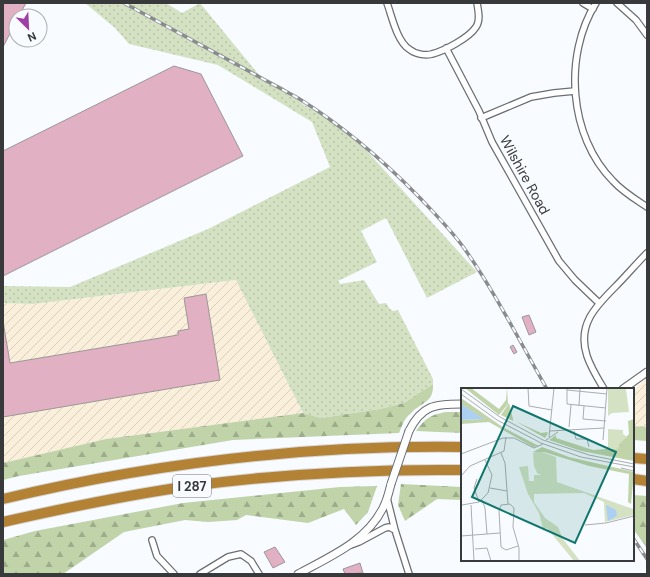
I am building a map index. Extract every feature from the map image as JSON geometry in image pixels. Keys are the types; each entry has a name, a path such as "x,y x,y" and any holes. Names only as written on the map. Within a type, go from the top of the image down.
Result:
{"highway":[{"name":"I 287","path":"3,499 71,483 170,466 224,459 339,450 461,447"},
{"path":"634,458 647,459"},
{"name":"I 287","path":"3,522 76,505 134,495 247,480 384,470 461,470"},
{"path":"634,479 647,481"}],"street":[{"path":"387,3 401,41 408,49 422,54 432,54 464,38 476,27 478,21 478,3"},
{"path":"583,3 593,9"},
{"path":"596,3 582,35 578,55 575,91 579,115 589,145 599,164 613,181 629,195 647,207"},
{"path":"617,3 636,20 647,35"},
{"name":"Wilshire Road","path":"446,48 463,80 492,142 559,261 575,280 599,303"},
{"path":"481,118 531,97 575,91"},
{"path":"603,388 591,366 585,348 585,330 593,310 647,253"},
{"path":"624,388 647,372"},
{"path":"351,545 373,524 383,508 409,431 415,420 429,408 445,404 461,404"},
{"path":"387,498 395,530 409,574"},
{"path":"298,574 385,528 389,527 395,530"},
{"path":"152,540 157,556 174,574"},
{"path":"200,574 228,557 241,554 251,561 259,574"}],"shaded area":[{"path":"237,280 303,413 106,439 3,463 3,303 33,304"},
{"path":"647,378 647,427 634,426 634,389"}],"green space":[{"path":"85,3 166,3 182,13 200,3 260,76 283,87 304,105 336,122 365,149 477,272 427,298 386,218 361,231 377,262 338,281 340,284 364,280 379,304 386,303 393,311 398,310 433,379 433,384 404,403 380,409 321,418 303,413 236,280 33,304 3,303 3,286 70,287 208,229 330,167 312,122 218,65 129,44 115,28"},
{"path":"433,384 433,390 429,399 408,416 399,433 233,440 3,480 3,463 106,439 303,413 321,418 380,409 404,403"},
{"path":"461,412 461,433 416,431 423,423 436,414"},
{"path":"634,426 647,427 647,441 634,440"},
{"path":"401,484 461,487 461,500 437,499 405,521 398,505"},
{"path":"377,486 368,512 356,525 344,509 308,523 246,515 237,520 208,522 185,520 124,532 63,574 3,574 3,540 35,531 183,503 340,487"},
{"path":"634,495 647,496 647,548 634,530"}],"building":[{"path":"3,3 26,3 23,8 8,8 8,37 3,47"},
{"path":"174,66 201,74 243,156 3,276 3,151"},
{"path":"206,294 220,380 3,417 3,321 10,363 178,335 178,331 189,329 184,298"},
{"path":"529,315 536,332 529,335 522,317"},
{"path":"513,345 517,352 514,354 510,347"},
{"path":"275,547 285,562 273,568 264,552"},
{"path":"360,563 363,573 345,574 343,569"}],"railway":[{"path":"124,3 298,98 347,132 392,170 437,216 464,248 497,300 546,388"},
{"path":"634,540 647,559"}]}
